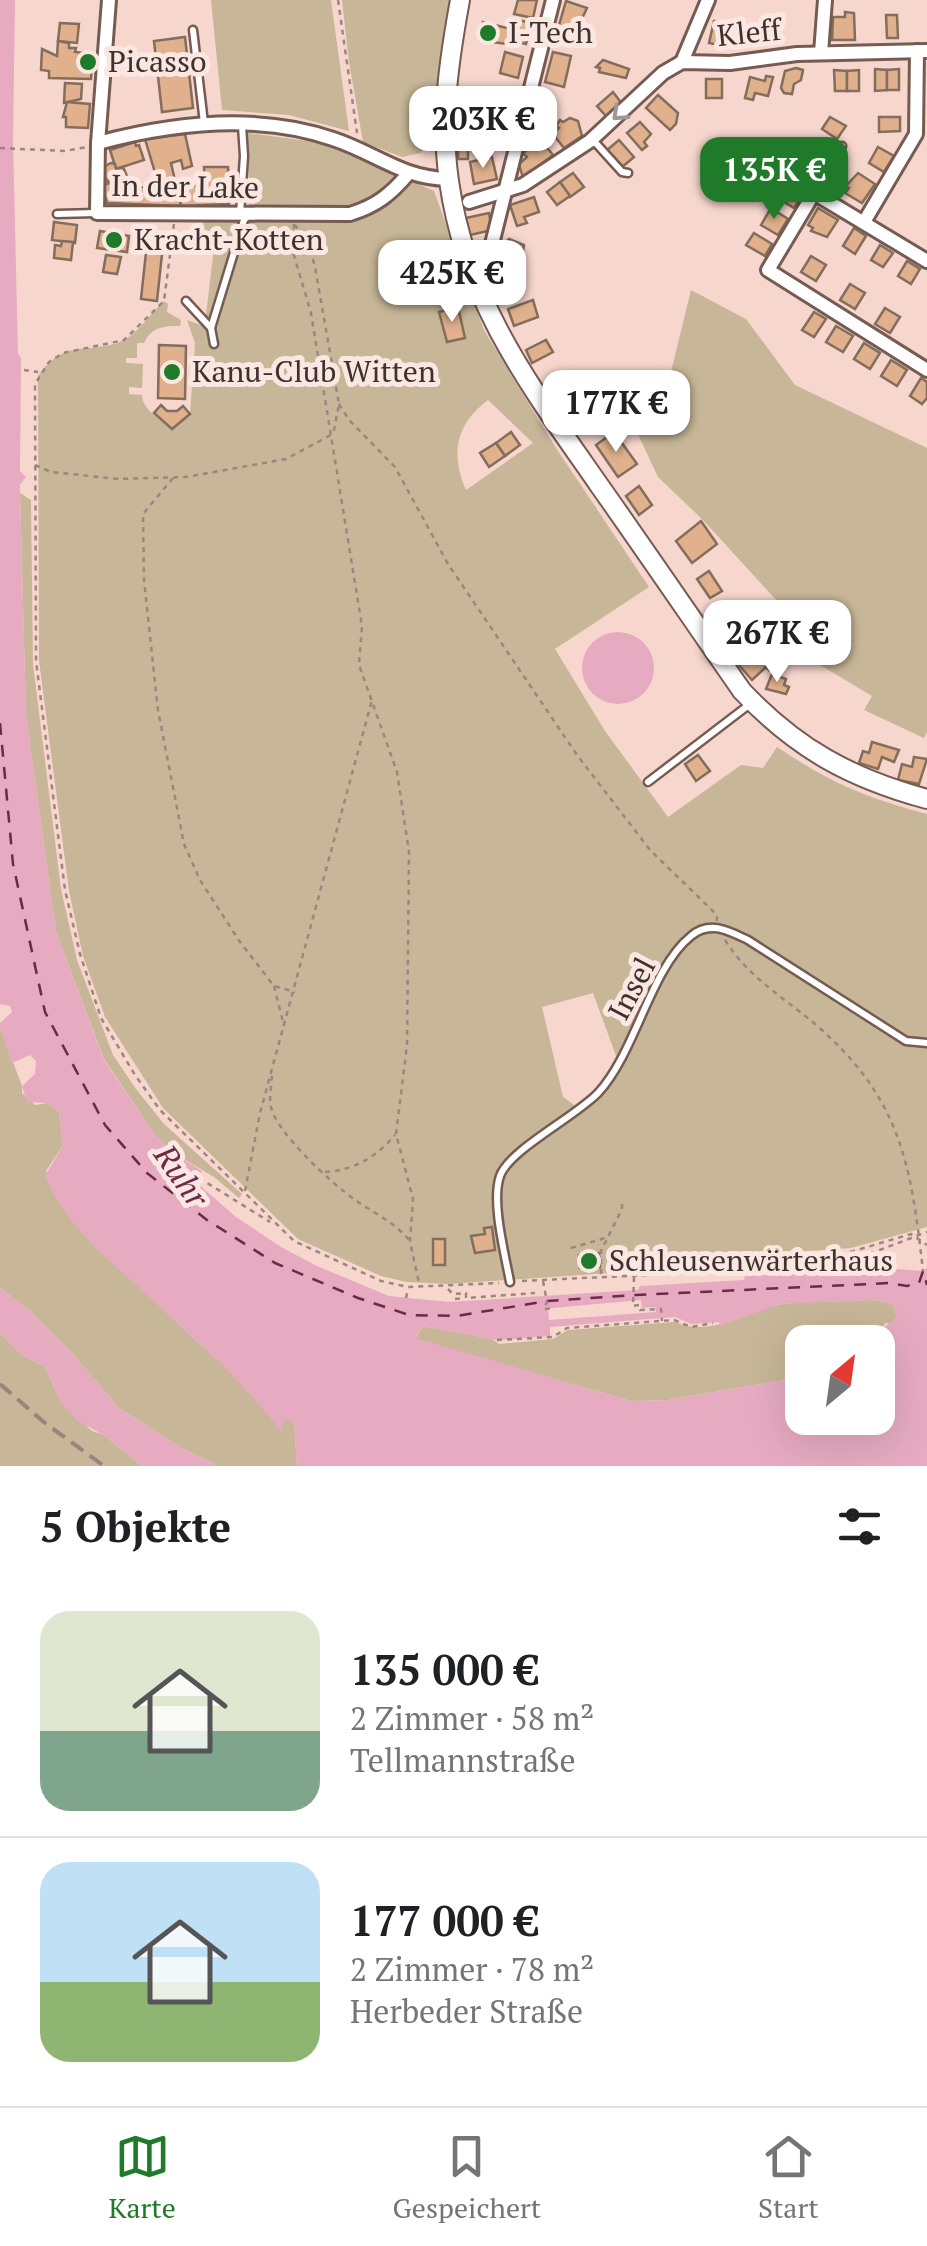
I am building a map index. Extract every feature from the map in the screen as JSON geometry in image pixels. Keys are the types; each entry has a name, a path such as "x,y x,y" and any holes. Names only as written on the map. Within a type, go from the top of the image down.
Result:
{"main road":[{"path":"460,0 446,91 448,179 467,260 495,329 543,405 752,702 802,746 850,774 927,798"}],"street":[{"name":"In der Lake","path":"108,0 97,213 350,214 387,198 408,174"},
{"path":"490,268 489,256 553,0"},
{"name":"Kleff","path":"690,62 708,0"},
{"name":"Kleff","path":"821,53 826,0"},
{"path":"864,222 916,134 922,51"},
{"name":"Kleff","path":"470,202 522,186 593,138 664,73 690,62 922,51"},
{"path":"98,143 152,129 204,125 299,130 357,149 408,174 448,179"},
{"path":"927,261 814,193 768,270 927,370"}],"lane":[{"path":"193,30 204,125"},
{"path":"210,328 245,215 242,126"},
{"path":"593,138 622,172 628,173"},
{"path":"814,193 842,146"},
{"path":"56,214 97,213"},
{"path":"186,301 210,328 214,344"},
{"path":"648,782 752,702"},
{"path":"722,928 748,940 906,1042 927,1043"},
{"name":"Insel","path":"510,1282 498,1194 502,1171 515,1156 580,1110 610,1078 656,986 690,936 702,929 722,928"}],"path":[{"path":"338,0 357,149"},
{"path":"0,148 81,149"},
{"path":"176,212 164,301 124,340 63,353 40,372 34,391 36,661 64,890 101,1018 135,1076 175,1125 294,1241 382,1280 408,1287 448,1288 848,1262 927,1232"},
{"path":"420,1288 410,1242 413,1199 396,1134 407,1045 409,852 397,772 359,665 362,626 312,313 293,252 294,224 308,242 340,404 349,420 394,467 448,564 578,755 650,850 717,914"},
{"path":"24,370 40,372"},
{"path":"35,466 51,472 118,480 173,478 286,459 329,436 340,404"},
{"path":"173,478 143,514 144,580 158,710 184,844 200,880 274,986 284,1027"},
{"path":"245,1192 272,1070 372,700"},
{"path":"722,928 725,941 748,970 841,1047 874,1088 903,1147 923,1271"},
{"path":"274,986 295,992"},
{"path":"272,1070 270,1103 275,1121 355,1200 401,1230 410,1242"},
{"path":"326,1172 367,1160 396,1134"},
{"path":"198,1178 276,1225"},
{"path":"601,1276 601,1251 622,1210 622,1202"},
{"path":"732,1270 757,1259 846,1253 911,1234 927,1245"},
{"path":"571,1248 606,1238"},
{"path":"590,1268 591,1276"},
{"path":"634,1276 632,1306 639,1305 640,1310"},
{"path":"543,1280 547,1302 544,1309 554,1308"},
{"path":"406,1298 408,1287"},
{"path":"448,1288 452,1294 466,1293 466,1298"},
{"path":"454,1299 536,1293"},
{"path":"632,1310 661,1309 662,1318"},
{"path":"497,1340 553,1336 567,1328 662,1318 692,1327 713,1323"}],"shaded area":[{"path":"211,0 331,0 349,131 289,115 222,110"},
{"path":"342,0 451,0 437,85 427,118 423,119 426,138 421,153 402,157 363,142"},
{"path":"248,133 330,144 434,191 484,330 554,445 649,587 555,649 605,731 668,817 741,765 763,768 777,747 849,788 927,814 927,1227 851,1248 752,1255 727,1265 448,1284 407,1282 381,1276 298,1239 163,1108 105,1017 83,956 69,891 39,661 38,376 48,364 69,351 124,340 164,301 168,304 167,312 181,320 180,326 155,330 144,343 137,343 137,358 126,358 126,363 143,364 142,388 129,387 129,394 142,395 149,410 172,428 190,414 195,343 187,320 201,325 209,320 206,315 215,239 199,236 205,219 232,218 240,223 249,215","holes":["488,400 533,443 466,490 458,464 459,440 469,419","593,993 619,1064 600,1098 583,1111 563,1097 542,1007"]},
{"path":"691,290 746,319 795,385 927,448 924,738 864,710 872,696 790,647 773,618 777,601 658,477 629,415 642,391 669,380"},
{"path":"20,493 31,500 33,664 61,889 77,960 113,1055 136,1089 164,1124 242,1194 239,1198 156,1136 104,1059 56,932 26,714"},
{"path":"0,1027 22,1093 35,1105 48,1103 59,1112 63,1145 46,1171 141,1289 240,1381 294,1422 297,1466 219,1466 180,1447 119,1408 73,1354 30,1311 0,1288"},
{"path":"872,1300 892,1303 897,1317 893,1323 884,1325 785,1325 785,1380 668,1400 632,1401 415,1339 423,1326 492,1339 499,1344 553,1339 568,1330 675,1322 704,1327 783,1304"},
{"path":"0,1333 22,1355 45,1367 61,1403 92,1431 102,1434 142,1466 0,1466"}],"water":[{"name":"Ruhr","path":"0,0 15,0 13,140 21,357 20,471 26,477 20,493 26,714 56,932 104,1060 156,1136 202,1171 196,1182 236,1217 317,1266 389,1296 449,1302 638,1290 640,1286 744,1280 745,1276 927,1268 927,1466 297,1466 294,1422 284,1419 281,1432 233,1377 102,1254 64,1211 45,1176 63,1145 59,1112 48,1103 27,1102 22,1086 35,1074 36,1061 30,1055 12,1063 0,1027 12,1012 10,1006 0,1004","holes":["641,1300 642,1308 655,1307 656,1312 549,1320 548,1309","872,1300 892,1303 897,1317 887,1325 895,1325 895,1435 785,1435 785,1380 668,1400 632,1401 415,1338 423,1326 497,1340 550,1336 550,1327 675,1317 691,1324 719,1322 720,1326 779,1304"]},
{"path":"618,632 643,643 654,668 643,693 618,704 593,693 582,668 593,643"},
{"path":"0,1288 30,1311 73,1354 119,1408 180,1447 219,1466 142,1466 102,1434 76,1420 61,1403 45,1367 22,1355 0,1333"}],"building":[{"path":"518,0 537,0 533,18 514,14"},
{"path":"566,1 587,8 577,29 578,38 557,32"},
{"path":"845,12 854,13 855,40 832,40 833,17 845,17"},
{"path":"886,15 897,15 898,38 887,38"},
{"path":"514,19 531,23 526,44 482,41 483,22 511,29"},
{"path":"714,21 730,24 726,46 709,43"},
{"path":"60,23 79,24 77,43 58,41"},
{"path":"185,37 193,108 162,112 154,41"},
{"path":"58,41 69,43 69,48 76,48 75,52 93,54 91,79 49,78 49,71 41,70 42,49 57,56"},
{"path":"505,52 523,57 518,78 500,73"},
{"path":"553,52 571,56 564,87 545,82"},
{"path":"603,60 629,69 626,78 599,72 596,67"},
{"path":"875,69 887,70 887,90 875,91"},
{"path":"899,69 899,90 887,90 887,70"},
{"path":"803,70 801,80 794,84 792,94 784,93 781,88 785,71"},
{"path":"834,70 847,71 847,91 835,91"},
{"path":"859,70 859,91 847,91 847,71"},
{"path":"766,76 773,77 768,96 755,93 753,100 745,98 750,77 765,81"},
{"path":"706,79 722,79 722,98 706,98"},
{"path":"65,83 82,84 81,99 64,103"},
{"path":"497,90 511,93 512,113 502,133 487,129 486,123"},
{"path":"613,92 622,104 606,116 597,106"},
{"path":"658,95 678,113 670,130 646,108"},
{"path":"67,102 90,104 88,128 66,127 63,117"},
{"path":"830,117 846,126 837,139 822,129"},
{"path":"879,117 900,117 900,131 879,132"},
{"path":"560,120 578,121 582,136 564,148 553,134"},
{"path":"640,122 651,134 642,150 627,133"},
{"path":"463,132 473,134 468,141 468,159 458,159 458,141"},
{"path":"185,134 192,166 183,169 181,160 171,163 181,206 107,203 102,185 117,181 120,189 159,186 145,139"},
{"path":"817,139 832,148 822,164 807,155"},
{"path":"541,140 553,155 523,178 519,164 527,157 523,153"},
{"path":"619,140 634,157 621,168 606,151"},
{"path":"135,142 144,160 116,169 110,150"},
{"path":"878,147 894,156 884,172 869,163"},
{"path":"492,157 497,179 474,184 470,162"},
{"path":"798,162 816,173 809,185 791,174"},
{"path":"111,163 116,169 123,167 131,185 121,187 119,179 109,183 103,167"},
{"path":"204,167 228,167 229,204 181,206 178,188 205,185"},
{"path":"573,173 584,187 570,197 560,182"},
{"path":"858,173 875,184 862,203 845,193"},
{"path":"560,182 570,196 557,205 547,192"},
{"path":"784,185 802,196 794,208 776,197"},
{"path":"534,197 539,212 524,217 527,223 517,226 510,205"},
{"path":"771,208 788,219 778,235 761,225"},
{"path":"818,208 838,220 827,237 811,231 813,228 808,225"},
{"path":"489,213 492,230 470,235 466,218"},
{"path":"54,222 77,225 75,243 52,240"},
{"path":"854,228 866,236 855,254 843,246"},
{"name":"Kracht-Kotten","path":"100,231 129,236 127,252 97,248"},
{"path":"754,233 772,244 765,256 746,245"},
{"path":"509,239 524,245 522,257 515,255 513,261 503,258 500,248"},
{"path":"62,241 73,242 71,260 54,258 55,245 61,246"},
{"path":"880,245 893,253 883,267 871,260"},
{"path":"146,252 162,254 157,301 141,299"},
{"path":"106,255 121,257 117,274 103,272"},
{"path":"811,256 826,265 816,281 801,272"},
{"path":"907,261 920,269 911,284 898,276"},
{"path":"850,284 865,293 855,309 840,300"},
{"path":"533,300 538,317 514,326 508,309"},
{"path":"458,307 465,338 447,342 439,312"},
{"path":"885,308 900,317 890,333 875,324"},
{"path":"814,312 826,319 814,337 802,330"},
{"path":"836,326 853,336 843,352 826,342"},
{"path":"546,340 553,352 532,363 526,350"},
{"path":"864,343 880,353 870,369 854,359"},
{"name":"Kanu-Club Witten","path":"159,345 186,346 185,399 158,398"},
{"path":"891,360 907,370 897,386 881,376"},
{"path":"560,373 570,388 565,391 568,396 559,402 546,382"},
{"path":"921,378 927,382 927,398 922,404 910,396"},
{"path":"161,405 167,411 183,406 190,414 172,429 154,413"},
{"path":"511,432 520,445 505,456 496,443"},
{"path":"614,432 637,464 618,477 596,445"},
{"path":"496,443 505,456 489,467 480,453"},
{"path":"639,486 652,505 639,515 626,496"},
{"path":"701,521 717,544 692,563 676,541"},
{"path":"709,571 722,591 710,598 697,579"},
{"path":"740,627 754,643 741,655 727,639"},
{"path":"751,653 756,659 763,653 770,662 776,660 769,670 766,667 752,680 738,664"},
{"path":"772,674 786,679 786,694 766,689"},
{"path":"872,742 899,750 894,762 882,757 878,769 859,763 863,751 869,753"},
{"path":"698,755 710,771 696,781 685,764"},
{"path":"914,757 927,759 919,784 898,780 902,764 912,767"},
{"path":"492,1227 495,1250 475,1253 471,1236 485,1234 484,1228"},
{"path":"433,1239 445,1239 445,1265 433,1265"},
{"name":"Schleusenwärterhaus","path":"599,1253 600,1267 580,1268 579,1255"}],"ferry route":[{"path":"0,723 13,864 45,1012 105,1125 147,1173 207,1220 275,1263 409,1315 456,1316 548,1301 636,1295 890,1283 907,1286 919,1283 923,1271 927,1285"}],"railway":[{"path":"0,1384 104,1466"}],"place":[{"name":"I-Tech","path":"488,33"},
{"name":"Picasso","path":"88,62"},
{"name":"Kracht-Kotten","path":"114,240"},
{"name":"Kanu-Club Witten","path":"172,372"},
{"name":"Schleusenwärterhaus","path":"589,1261"}]}
